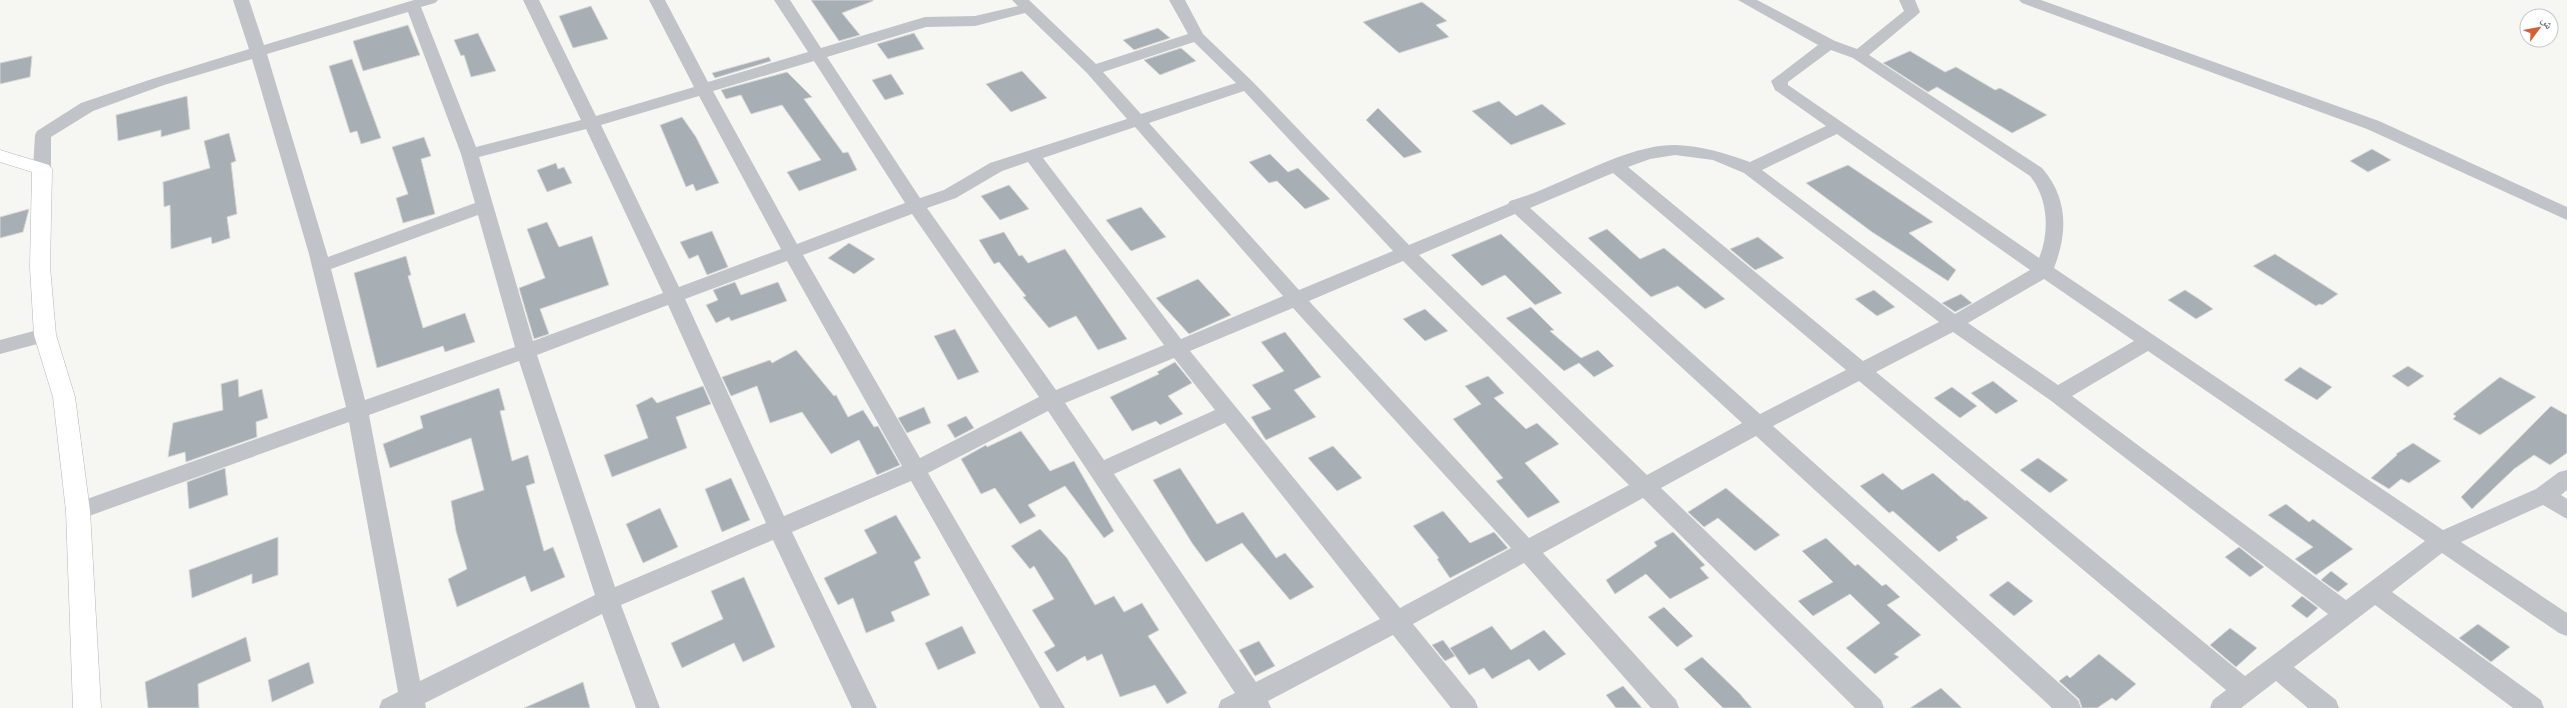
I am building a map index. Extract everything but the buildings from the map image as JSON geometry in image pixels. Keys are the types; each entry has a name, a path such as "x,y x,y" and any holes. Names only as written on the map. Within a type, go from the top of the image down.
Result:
{"street":[{"path":"241,0 259,53 321,266 357,410 413,703"},
{"path":"531,0 674,296 778,526 865,708"},
{"path":"657,0 702,89 915,470 1053,708"},
{"path":"782,0 916,206 1052,400 1255,702"},
{"path":"1177,0 1197,36 1247,85 1405,252 1872,708"},
{"path":"1230,708 1255,702 1398,621 1645,485 1954,323 2044,270 2053,247 2056,226 2046,184 2036,172 1859,54 1829,44 1746,0"},
{"path":"1859,54 1912,12 1907,0"},
{"path":"2026,0 2373,125 2567,214"},
{"path":"88,708 78,511 64,397 45,335 40,267 43,135 86,107 158,82 422,3 470,154 526,352 608,600 648,708"},
{"path":"470,154 591,123 926,22 976,21 1024,4 1093,70 1296,299 1527,551 1667,708"},
{"path":"1093,70 1197,36"},
{"path":"1829,44 1779,84 1837,127 2044,270 2567,626"},
{"path":"78,511 357,410 526,352 950,194 996,167 1137,119 1247,85"},
{"path":"1750,169 1837,127"},
{"path":"391,708 413,703 608,600 778,526 915,470 1052,400 1296,299 1516,205 1647,154 1675,150 1716,155 1750,169 1954,323 2057,395 2345,614"},
{"path":"1032,154 1177,348 1398,621 1466,708"},
{"path":"0,156 42,169"},
{"path":"1616,166 2245,691"},
{"path":"1516,205 1759,424 2069,708"},
{"path":"321,266 485,206"},
{"path":"0,347 45,335"},
{"path":"2057,395 2149,341"},
{"path":"1100,471 1229,412"},
{"path":"2222,708 2277,668 2373,591 2442,540 2544,495 2567,478"},
{"path":"2544,495 2567,510"},
{"path":"2373,591 2532,708"},
{"path":"2277,668 2328,708"}]}
